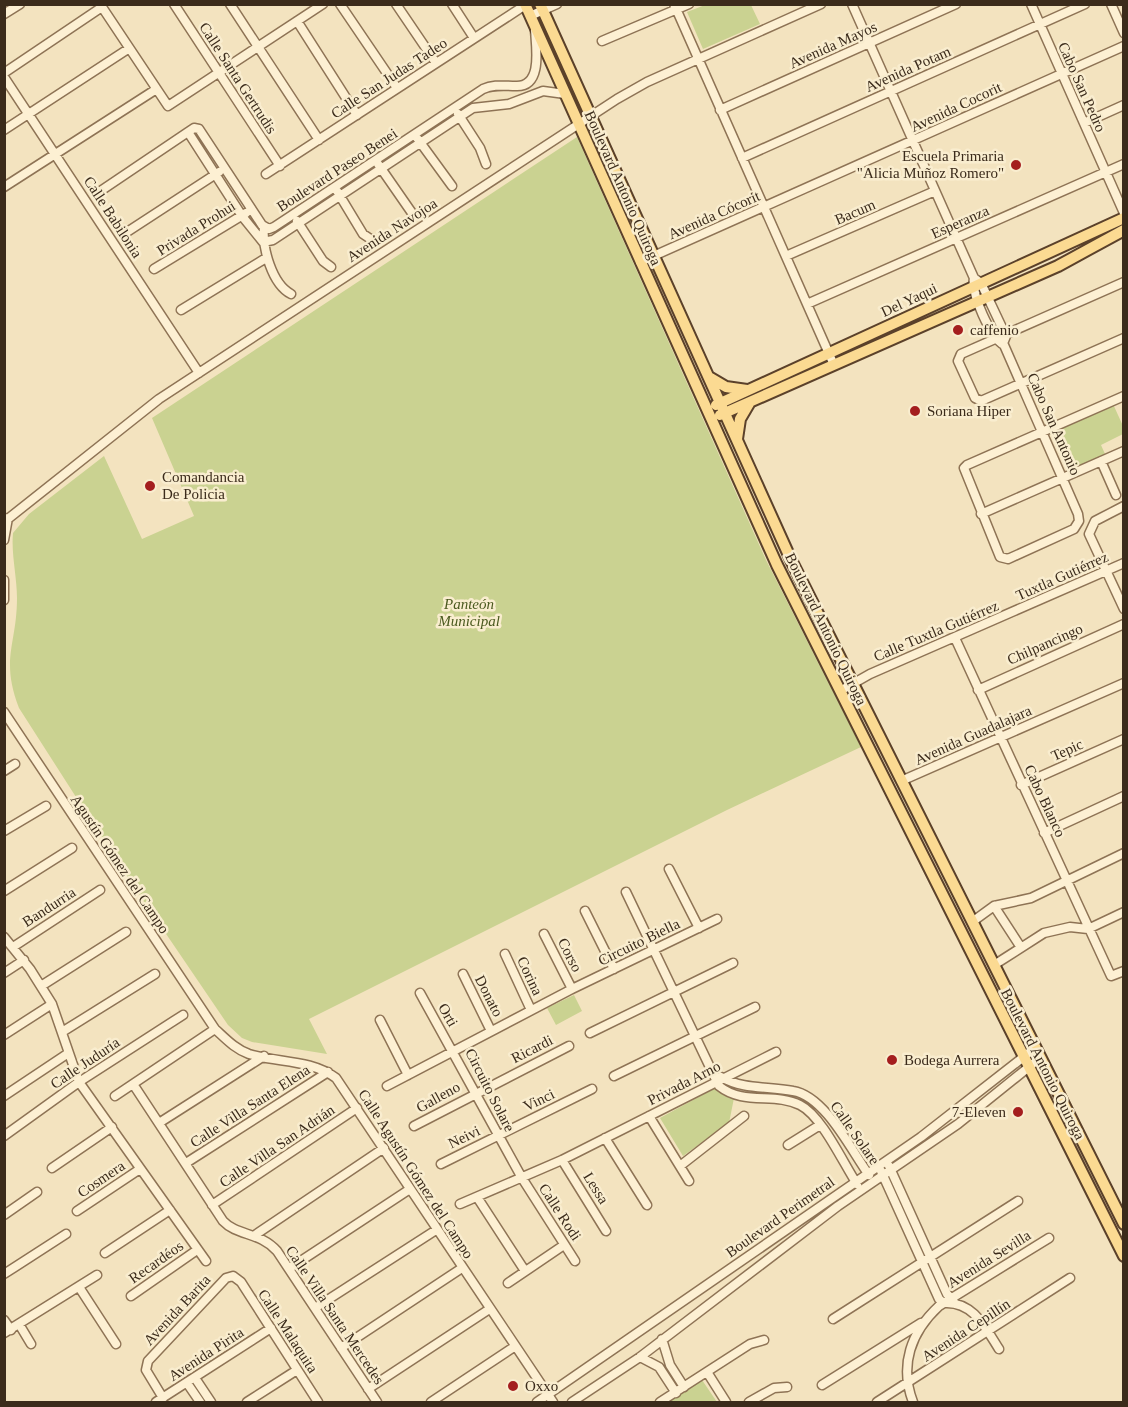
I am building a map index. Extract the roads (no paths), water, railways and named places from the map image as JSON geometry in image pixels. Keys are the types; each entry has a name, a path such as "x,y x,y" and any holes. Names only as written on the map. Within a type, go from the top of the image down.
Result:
{"main road":[{"name":"Boulevard Antonio Quiroga","path":"526,5 777,565 1124,1256"},
{"name":"Boulevard Antonio Quiroga","path":"542,7 792,562 1124,1224"},
{"name":"Del Yaqui","path":"750,396 829,353 976,283 1124,218"},
{"name":"Del Yaqui","path":"709,413 834,365 1058,266 1124,230"},
{"path":"708,377 750,396 737,429 738,442"}],"street":[{"path":"4,14 20,4"},
{"name":"Calle Santa Gertrudis","path":"174,4 280,165"},
{"path":"230,4 319,140"},
{"path":"4,75 101,6 155,90 168,106 323,4"},
{"path":"340,4 397,88"},
{"path":"396,4 436,63"},
{"path":"452,4 474,38"},
{"path":"535,92 530,80 537,55 532,22 542,7 557,4"},
{"path":"602,41 675,7 689,4"},
{"name":"Avenida Navojoa","path":"6,519 141,412 590,116 647,82 821,4"},
{"path":"852,4 983,299 995,340 1004,345 1006,336 1001,325 983,299"},
{"name":"Avenida Mayos","path":"720,110 956,4"},
{"name":"Cabo San Pedro","path":"1031,4 1124,213"},
{"name":"Avenida Potam","path":"741,158 1085,4"},
{"path":"1111,4 1124,33"},
{"name":"Calle San Judas Tadeo","path":"266,174 526,5"},
{"path":"675,7 834,365"},
{"path":"297,21 357,115"},
{"name":"Avenida Cocorit","path":"799,192 1124,46"},
{"path":"4,130 128,49"},
{"name":"Calle Babilonia","path":"4,75 199,373"},
{"name":"Boulevard Paseo Benei","path":"263,242 273,240 299,223 378,164 457,113 488,87 521,86 530,80"},
{"path":"4,188 155,90"},
{"name":"Boulevard Paseo Benei","path":"457,113 477,106 509,104 535,92 550,91 565,94"},
{"path":"1084,123 1124,105"},
{"path":"457,113 480,148 486,164"},
{"name":"Boulevard Paseo Benei","path":"188,132 194,128 199,129 264,227 274,227 338,192"},
{"path":"102,190 188,132 242,216 263,242"},
{"path":"417,139 452,186"},
{"path":"378,164 412,213"},
{"name":"Esperanza","path":"807,304 1124,164"},
{"path":"126,232 225,169"},
{"path":"338,192 363,234 372,240"},
{"name":"Avenida Cócorit","path":"640,262 799,192"},
{"name":"Bacum","path":"786,256 935,192"},
{"name":"Privada Prohui","path":"154,269 251,209"},
{"path":"293,216 323,261 331,267"},
{"path":"264,227 263,242 267,258 283,288 291,294"},
{"path":"181,310 267,258"},
{"path":"1124,282 958,357 975,398 981,401 1124,338"},
{"path":"991,330 1001,325"},
{"name":"Cabo San Antonio","path":"981,513 999,555 1004,560 1074,530 1079,521 1064,478 1004,345"},
{"path":"1124,396 964,468 981,513 1124,451"},
{"path":"1101,461 1116,495"},
{"path":"1124,506 1095,521 1089,534 1124,609"},
{"path":"4,540 6,519"},
{"name":"Tuxtla Gutiérrez","path":"1011,614 1124,563"},
{"path":"4,580 4,600"},
{"name":"Calle Tuxtla Gutiérrez","path":"840,691 853,682 1011,614"},
{"name":"Chilpancingo","path":"978,690 1124,624"},
{"name":"Cabo Blanco","path":"955,638 1111,975 1124,971"},
{"name":"Avenida Guadalajara","path":"901,781 1124,683"},
{"name":"Agustín Gómez del Campo","path":"4,712 215,1029"},
{"name":"Tepic","path":"1022,785 1124,739"},
{"path":"4,771 15,764"},
{"path":"1044,833 1124,796"},
{"path":"4,831 46,806"},
{"path":"4,891 72,848"},
{"path":"972,922 994,906 1031,897 1124,853"},
{"path":"669,869 699,928"},
{"name":"Bandurria","path":"13,947 100,890"},
{"name":"Calle Solare","path":"627,891 653,950 713,1072 732,1094 762,1100 792,1102 807,1110 816,1127 831,1143 861,1190"},
{"path":"994,906 1020,946"},
{"path":"585,911 614,969"},
{"path":"994,965 1020,946 1051,930 1070,927 1088,928 1124,912"},
{"name":"Circuito Biella","path":"572,989 717,919"},
{"path":"41,986 126,932"},
{"name":"Corso","path":"544,934 572,989"},
{"path":"4,937 24,960 52,1004 67,1054 79,1082 206,1261"},
{"name":"Corina","path":"505,954 531,1010"},
{"path":"4,974 24,960"},
{"path":"591,1034 733,963"},
{"path":"62,1032 155,974"},
{"name":"Donato","path":"463,974 491,1031"},
{"name":"Circuito Solare","path":"522,1178 453,1051 572,989"},
{"name":"Orti","path":"420,993 453,1051"},
{"path":"4,1035 52,1004"},
{"path":"614,1076 755,1007"},
{"name":"Calle Juduría","path":"4,1136 79,1082 183,1015"},
{"path":"380,1020 408,1075"},
{"path":"115,1096 215,1029 234,1046 251,1054 306,1064 328,1072"},
{"name":"Ricardi","path":"476,1092 568,1046"},
{"path":"387,1086 453,1051"},
{"name":"Privada Arno","path":"605,1138 776,1052"},
{"name":"Boulevard Perimetral","path":"537,1402 550,1399 790,1226 940,1123 1022,1056 1038,1053"},
{"name":"Boulevard Perimetral","path":"572,1402 639,1357 873,1181 958,1124 1028,1066 1038,1053"},
{"path":"4,1096 67,1054"},
{"path":"159,1123 264,1056"},
{"name":"Calle Agustín Gómez del Campo","path":"328,1072 336,1078 357,1108 488,1310 550,1399"},
{"name":"Calle Villa Santa Elena","path":"186,1163 328,1072"},
{"name":"Calle Solare","path":"720,1080 741,1086 795,1091 815,1101 873,1181"},
{"name":"Calle Villa Santa Mercedes","path":"133,1084 212,1205 229,1227 255,1234 271,1244 290,1268 377,1402"},
{"name":"Vinci","path":"499,1136 592,1089"},
{"path":"762,1089 762,1100"},
{"name":"Galleno","path":"414,1126 476,1092"},
{"path":"807,1110 815,1101"},
{"name":"Calle Villa San Adrián","path":"212,1205 357,1108"},
{"path":"649,1116 689,1181"},
{"path":"680,1166 744,1116"},
{"path":"52,1168 112,1127"},
{"path":"788,1145 816,1127"},
{"name":"Neivi","path":"441,1164 499,1136"},
{"path":"831,1143 842,1136"},
{"path":"460,1204 562,1160 605,1138 647,1205"},
{"path":"255,1234 384,1148"},
{"name":"Lessa","path":"562,1160 606,1230"},
{"path":"882,1162 891,1169 917,1226 939,1299 969,1308 999,1349"},
{"path":"882,1162 882,1175 908,1230 926,1260"},
{"name":"Cosmera","path":"77,1211 141,1169"},
{"name":"Calle Rodi","path":"522,1178 575,1261"},
{"path":"290,1268 410,1189"},
{"path":"4,1215 38,1192"},
{"path":"477,1197 525,1271"},
{"path":"833,1319 1018,1201"},
{"path":"105,1253 170,1210"},
{"path":"788,1243 790,1226"},
{"path":"908,1230 917,1226"},
{"path":"315,1308 436,1230"},
{"path":"4,1274 66,1234"},
{"name":"Avenida Sevilla","path":"924,1321 1049,1238"},
{"path":"508,1283 564,1245"},
{"name":"Recardéos","path":"131,1296 197,1250"},
{"path":"341,1348 462,1268"},
{"path":"4,1320 8,1332 97,1275"},
{"name":"Calle Malaquita","path":"232,1276 241,1282 318,1402"},
{"name":"Avenida Barita","path":"159,1400 146,1370 148,1361 226,1278 232,1276"},
{"name":"Avenida Cepillín","path":"877,1402 1070,1278"},
{"path":"79,1287 116,1344"},
{"path":"368,1389 488,1310"},
{"path":"658,1320 665,1337 670,1373 676,1392"},
{"path":"913,1402 908,1383 908,1354 924,1321"},
{"path":"822,1384 924,1321"},
{"path":"19,1324 31,1344"},
{"name":"Avenida Pirita","path":"159,1400 271,1328"},
{"path":"660,1402 750,1344 764,1340"},
{"path":"431,1402 514,1347"},
{"path":"639,1357 670,1373 684,1387"},
{"path":"247,1402 297,1370"},
{"path":"707,1372 726,1402"},
{"path":"191,1380 200,1402"},
{"path":"191,1380 211,1402"},
{"path":"749,1402 774,1388 787,1387"}],"place":[{"name":"Escuela Primaria \"Alicia Muñoz Romero\"","path":"1016,165"},
{"name":"caffenio","path":"958,330"},
{"name":"Soriana Hiper","path":"915,411"},
{"name":"Comandancia De Policia","path":"150,486"},
{"name":"Bodega Aurrera","path":"892,1060"},
{"name":"7-Eleven","path":"1018,1112"},
{"name":"Oxxo","path":"513,1386"}],"park label":[{"name":"Panteón Municipal","path":"469,612"}]}
